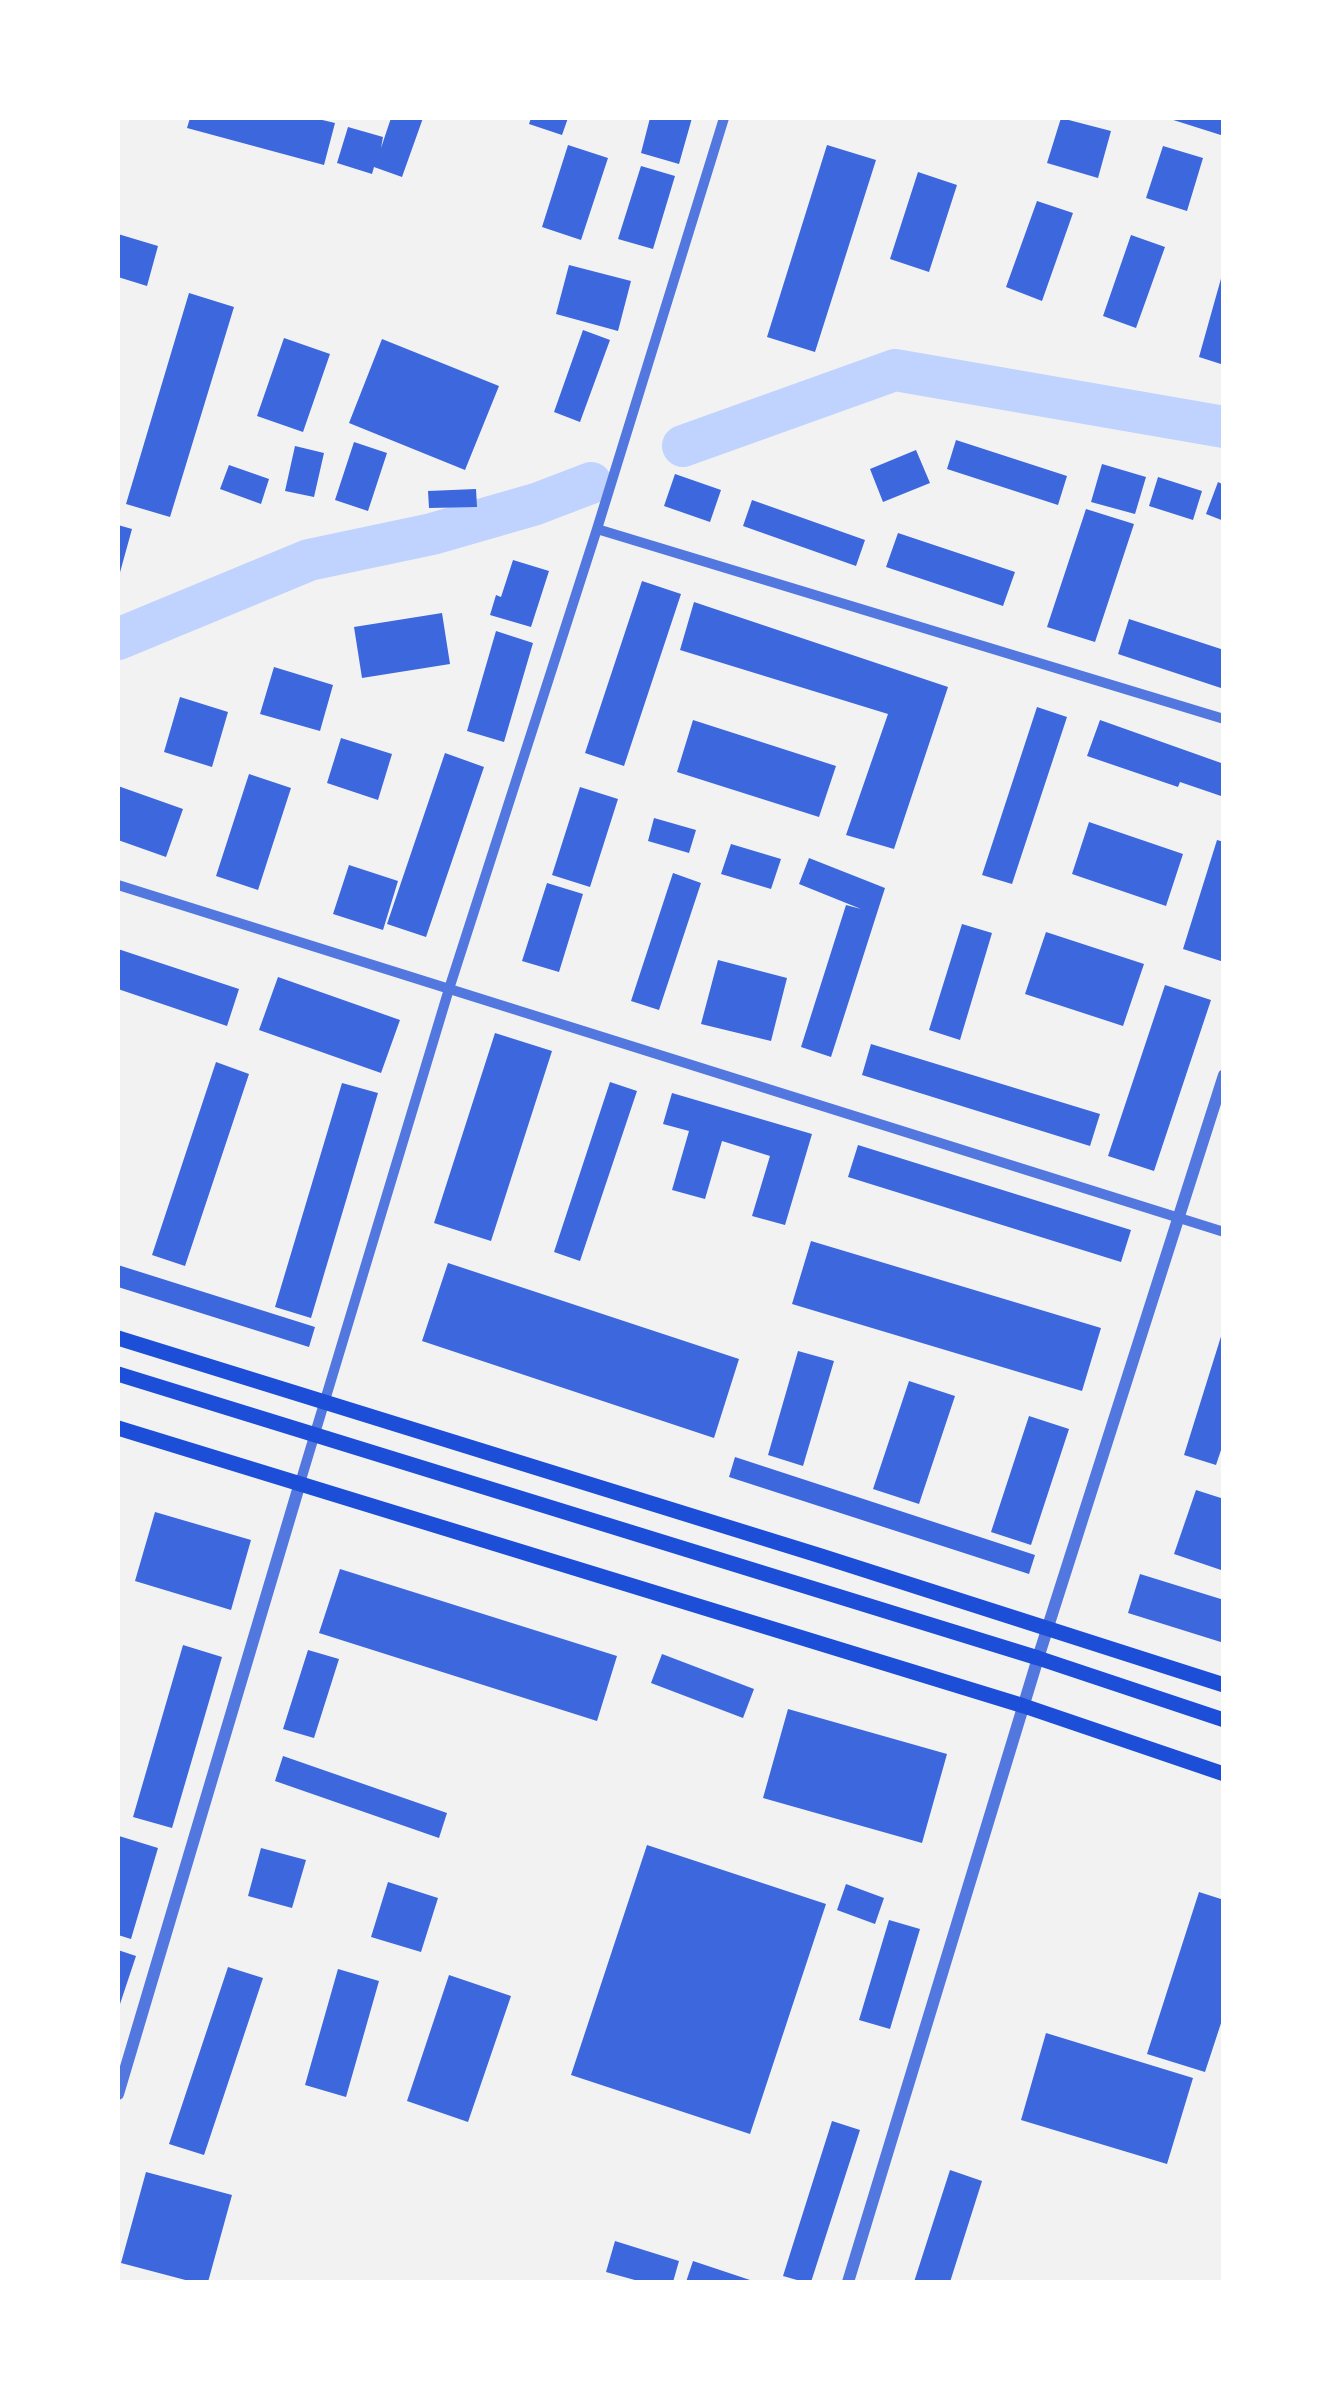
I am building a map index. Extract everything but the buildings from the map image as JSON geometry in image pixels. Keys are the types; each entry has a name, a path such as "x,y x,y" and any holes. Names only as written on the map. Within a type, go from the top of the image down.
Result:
{"main road":[{"path":"118,1338 1224,1684"},
{"path":"118,1374 1038,1658 1224,1720"},
{"path":"118,1428 1024,1706 1224,1774"}],"street":[{"path":"118,2094 449,989 724,118"},
{"path":"597,529 1224,719"},
{"path":"118,885 1224,1232"},
{"path":"848,2282 1038,1658 1224,1075"}],"waterway":[{"path":"683,446 895,370 1224,427"},
{"path":"118,639 309,560 432,534 536,504 591,483"}]}
